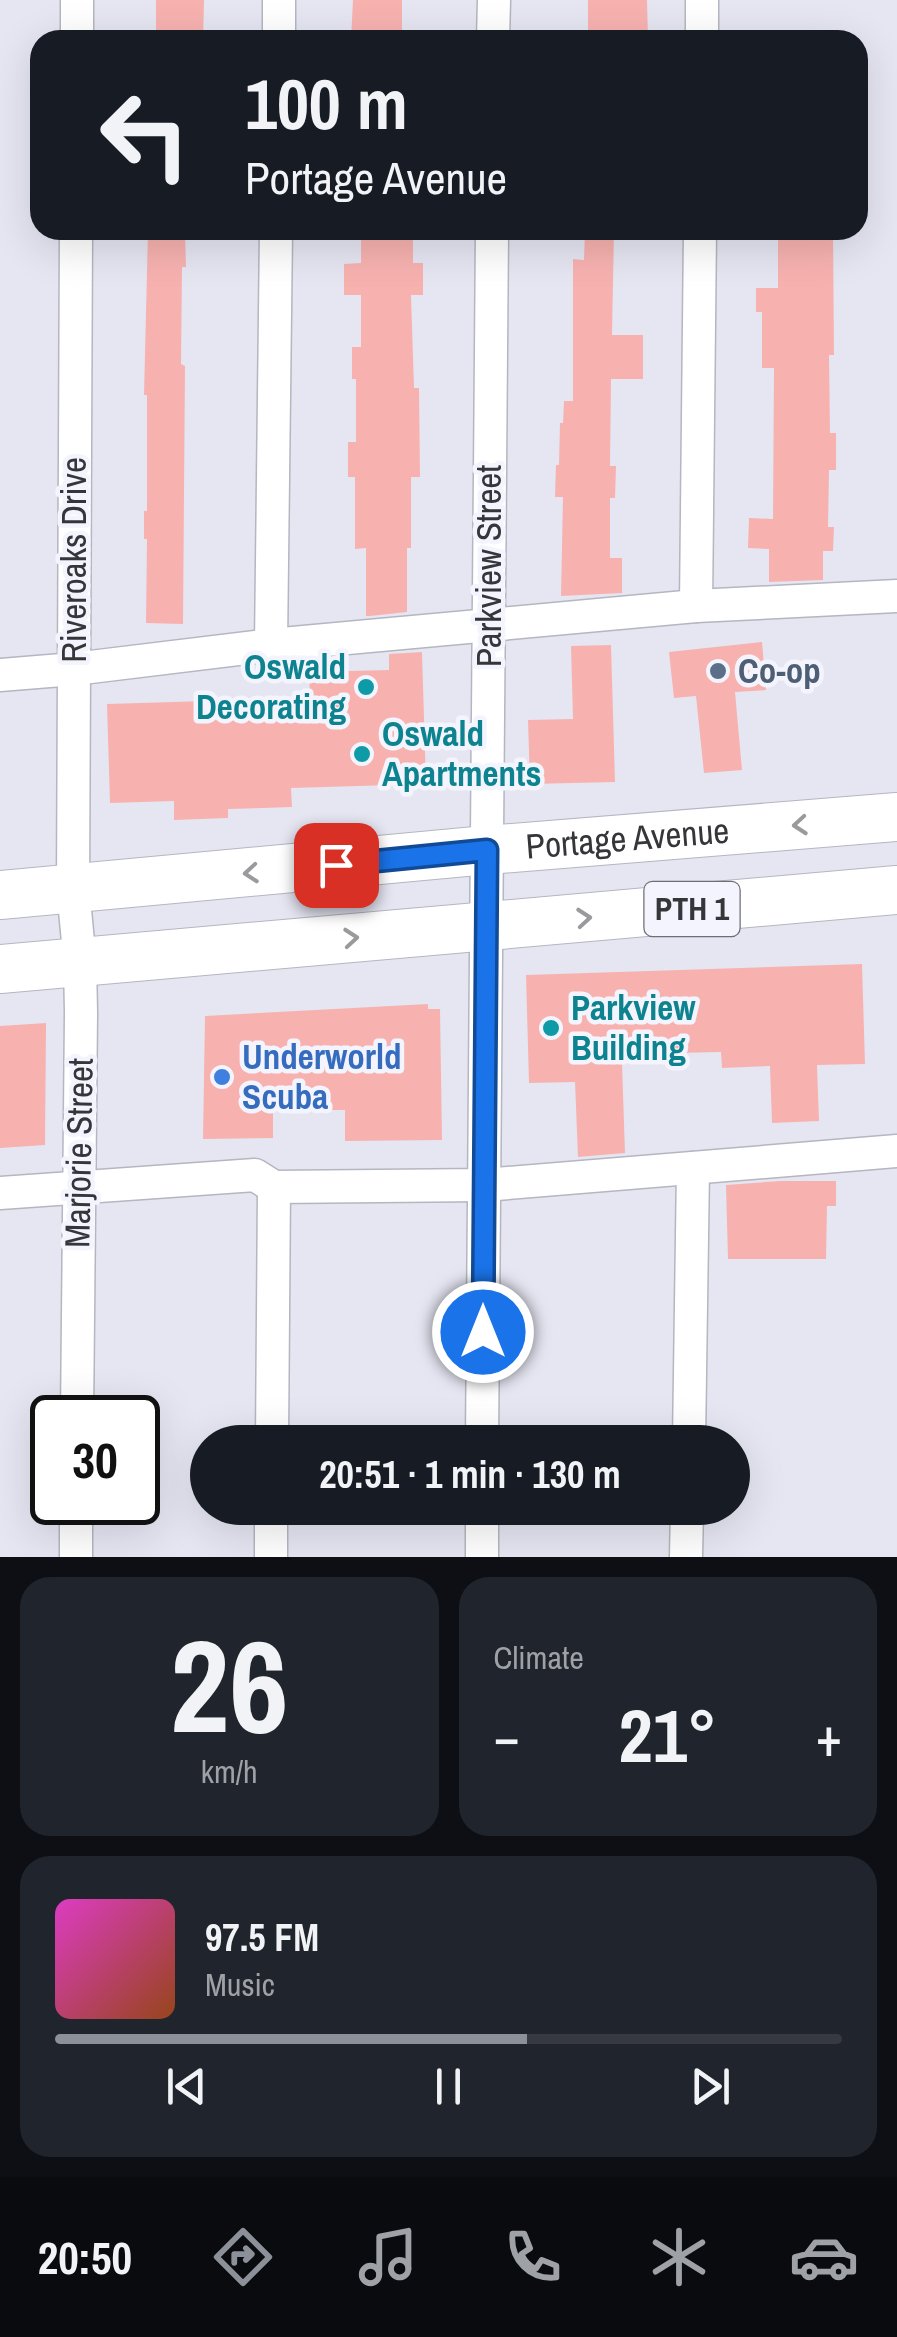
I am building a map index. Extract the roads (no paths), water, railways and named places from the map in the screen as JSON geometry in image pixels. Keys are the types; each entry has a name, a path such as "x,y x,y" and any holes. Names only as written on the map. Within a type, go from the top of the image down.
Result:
{"highway":[{"name":"Portage Avenue","path":"0,896 487,850 897,817"},
{"name":"PTH 1","path":"0,969 897,890"}],"street":[{"path":"77,0 77,30"},
{"path":"279,0 279,30"},
{"path":"494,0 494,30"},
{"path":"702,0 702,30"},
{"name":"Riveroaks Drive","path":"73,890 76,240"},
{"path":"271,644 276,240"},
{"name":"Parkview Street","path":"482,1425 492,240"},
{"path":"696,606 700,240"},
{"path":"0,675 271,644 696,606 897,596"},
{"name":"Marjorie Street","path":"73,890 81,1013 77,1395"},
{"path":"0,1194 255,1175 274,1187 484,1185 897,1150"},
{"path":"689,1425 694,1168"},
{"path":"272,1425 274,1187"},
{"path":"76,1525 76,1557"},
{"path":"271,1557 272,1525"},
{"path":"482,1525 482,1557"},
{"path":"686,1557 687,1525"}],"place":[{"name":"Co-op","path":"718,671"},
{"name":"Oswald Decorating","path":"366,687"},
{"name":"Oswald Apartments","path":"362,754"},
{"name":"Parkview Building","path":"551,1028"},
{"name":"Underworld Scuba","path":"222,1077"}]}
